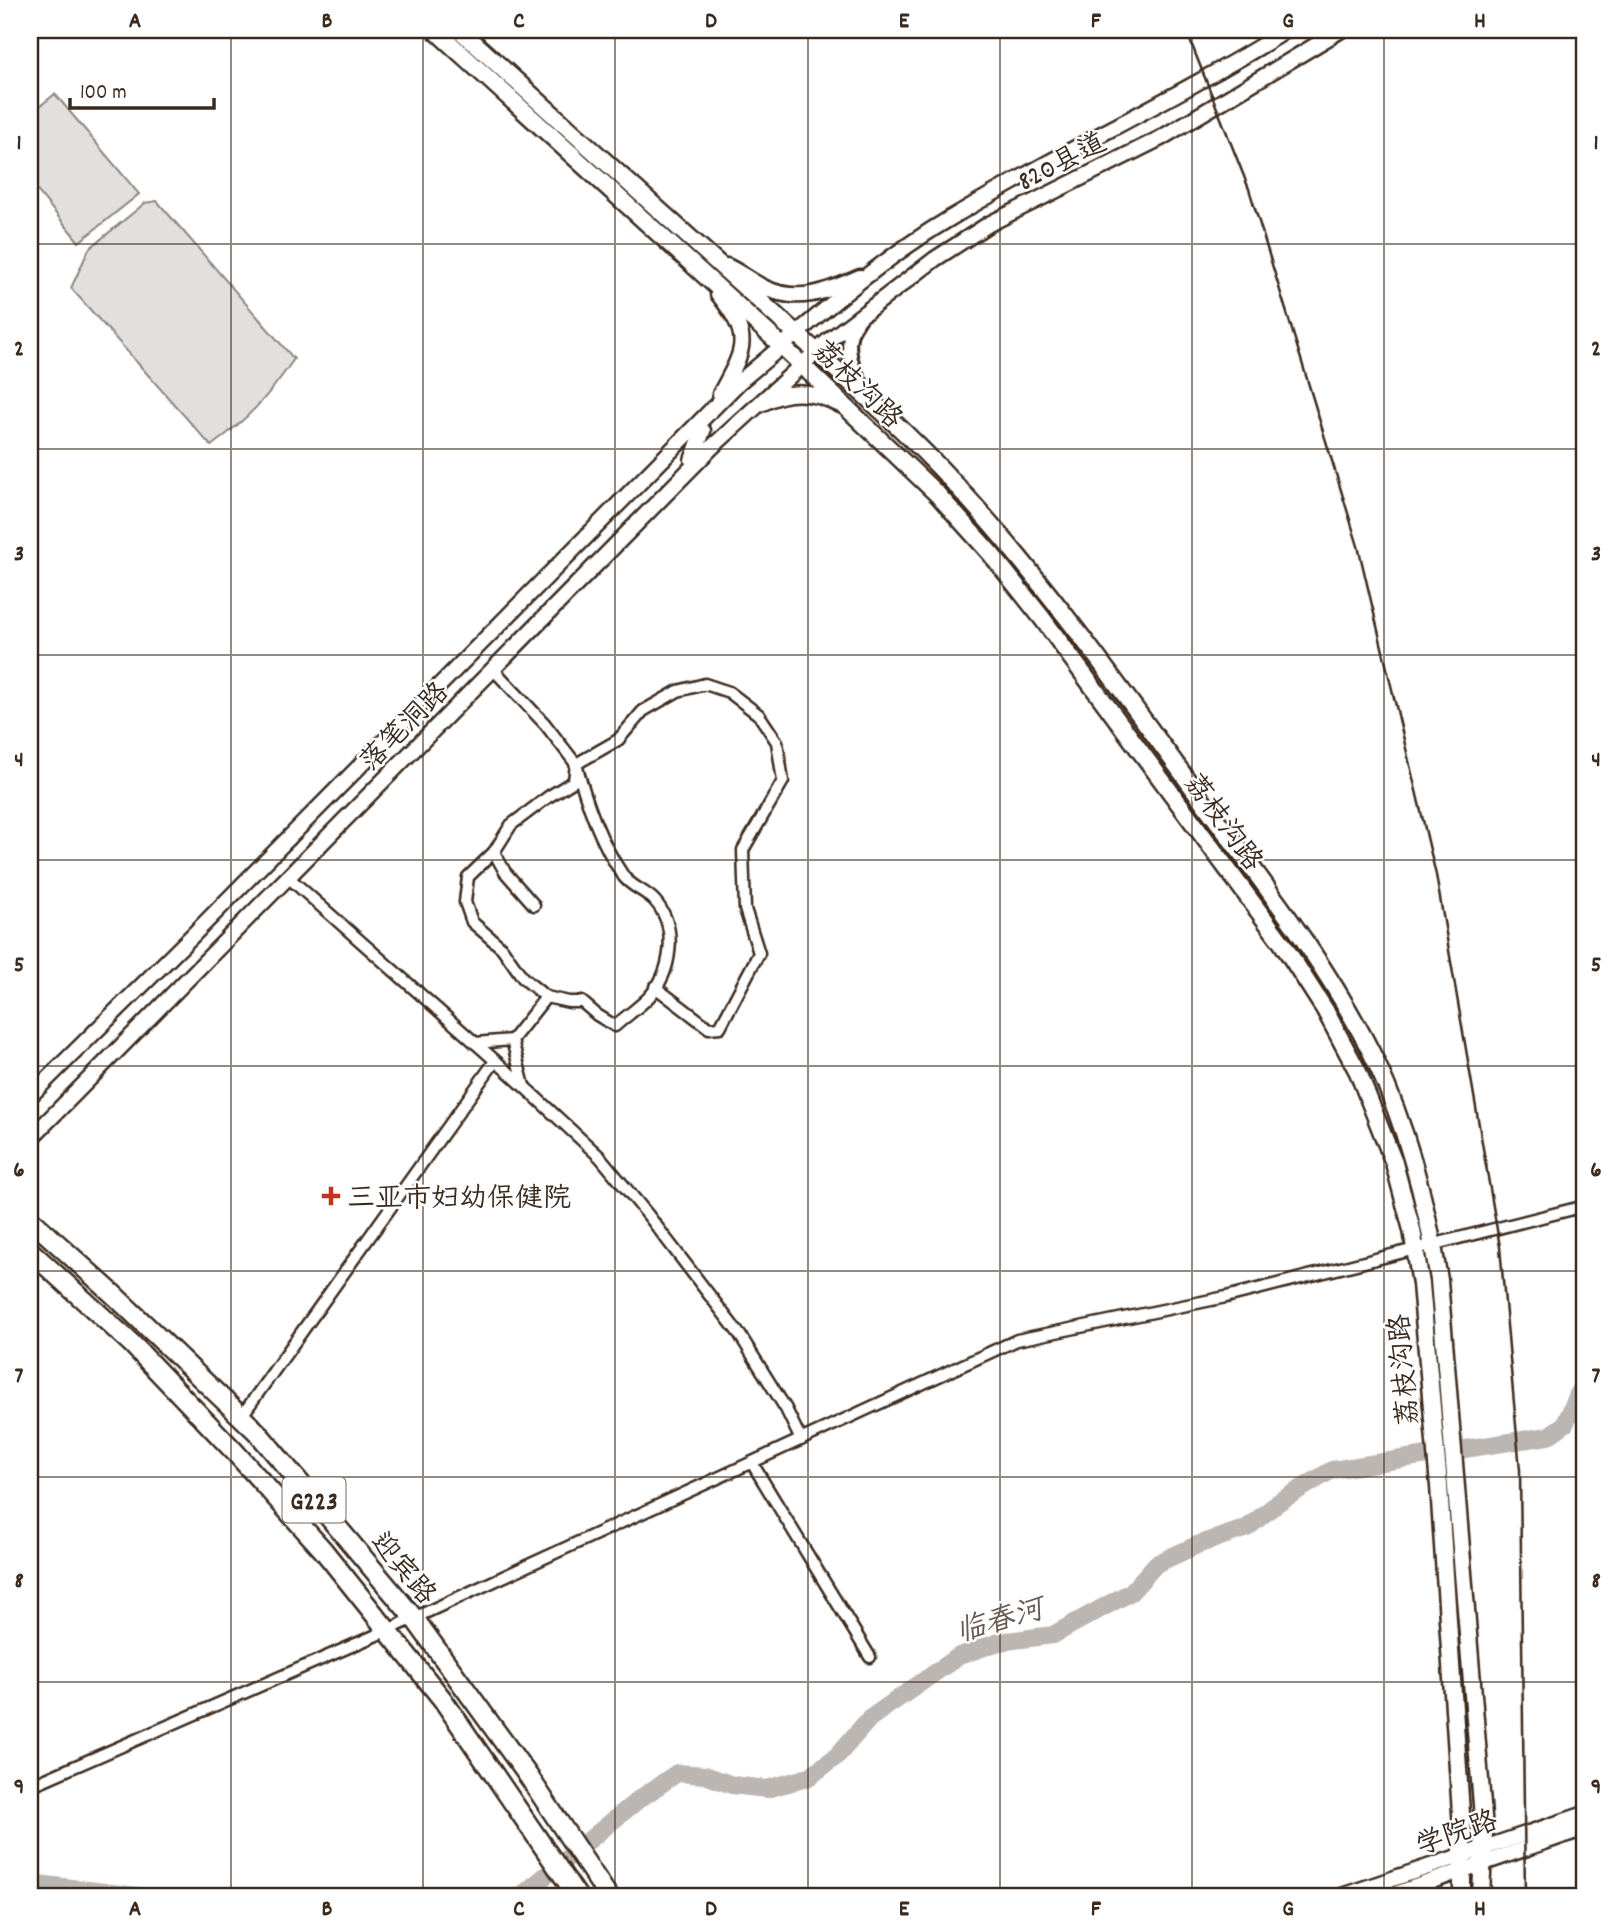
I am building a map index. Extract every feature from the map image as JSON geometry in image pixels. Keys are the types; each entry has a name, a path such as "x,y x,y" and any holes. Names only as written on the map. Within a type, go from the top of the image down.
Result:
{"highway":[{"name":"迎宾路","path":"30,1219 113,1294 257,1432 414,1618 556,1817 606,1893"},
{"name":"迎宾路","path":"30,1251 131,1343 323,1550 443,1700 577,1896"}],"main road":[{"name":"荔枝沟路","path":"435,30 782,346 938,495 1042,618 1282,943 1325,1010 1358,1072 1394,1163 1415,1250 1439,1486 1463,1863 1462,1896"},
{"name":"荔枝沟路","path":"460,30 796,334 953,481 1015,552 1147,725 1298,932 1343,1000 1376,1063 1404,1130 1434,1244 1456,1483 1483,1855 1481,1896"},
{"name":"820县道","path":"796,334 877,269 948,220 1236,62 1287,30"},
{"name":"820县道","path":"815,352 935,259 989,224 1161,138 1341,30"},
{"path":"714,260 764,288 789,297 814,295 877,269"},
{"path":"702,273 741,327 742,348 736,365 711,411"},
{"name":"落笔洞路","path":"30,1096 192,936 739,382 796,334"},
{"name":"落笔洞路","path":"30,1139 680,479 815,352"},
{"path":"742,418 766,401 791,392 823,396 851,411"},
{"path":"680,479 692,461 703,435 699,427 691,431"},
{"name":"学院路","path":"1388,1896 1585,1814"},
{"name":"学院路","path":"1483,1855 1585,1828"},
{"name":"学院路","path":"1342,1896 1463,1863"}],"street":[{"path":"864,312 850,335 850,358 861,385 881,412"},
{"path":"493,669 545,724 576,764 588,807 626,880 654,900 668,921 671,943 661,979 649,997 615,1026 582,1002 546,997 523,978 502,948 472,922 464,902 468,877 494,852 511,825 574,781 576,764"},
{"path":"576,764 618,740 643,711 678,691 705,684 729,692 759,715 777,742 783,781 743,850 745,909 759,953 720,1027 709,1028 655,987"},
{"path":"494,852 505,872 534,905"},
{"path":"288,877 600,1157 648,1214 740,1335 802,1440"},
{"path":"475,1043 512,1040 546,997"},
{"path":"512,1040 524,1086"},
{"path":"241,1417 495,1061"},
{"path":"30,1786 388,1630 1017,1340 1226,1297 1585,1206"},
{"path":"751,1463 870,1657"}],"shaded area":[{"path":"55,94 139,194 79,242 30,182 30,114"},
{"path":"157,201 294,359 257,407 211,446 71,288 89,249 145,203"}],"waterway":[{"name":"临春河","path":"521,1896 638,1800 677,1773 705,1775 732,1785 767,1789 809,1777 837,1756 869,1719 959,1656 999,1642 1053,1635 1131,1592 1156,1564 1197,1545 1247,1528 1279,1502 1332,1470 1548,1436 1565,1424 1585,1382"},
{"name":"临春河","path":"30,1883 137,1896"}],"railway":[{"path":"1186,30 1249,189 1358,546 1436,875 1500,1247 1520,1470 1525,1896"}],"place":[{"name":"三亚市妇幼保健院","path":"331,1196"}]}
